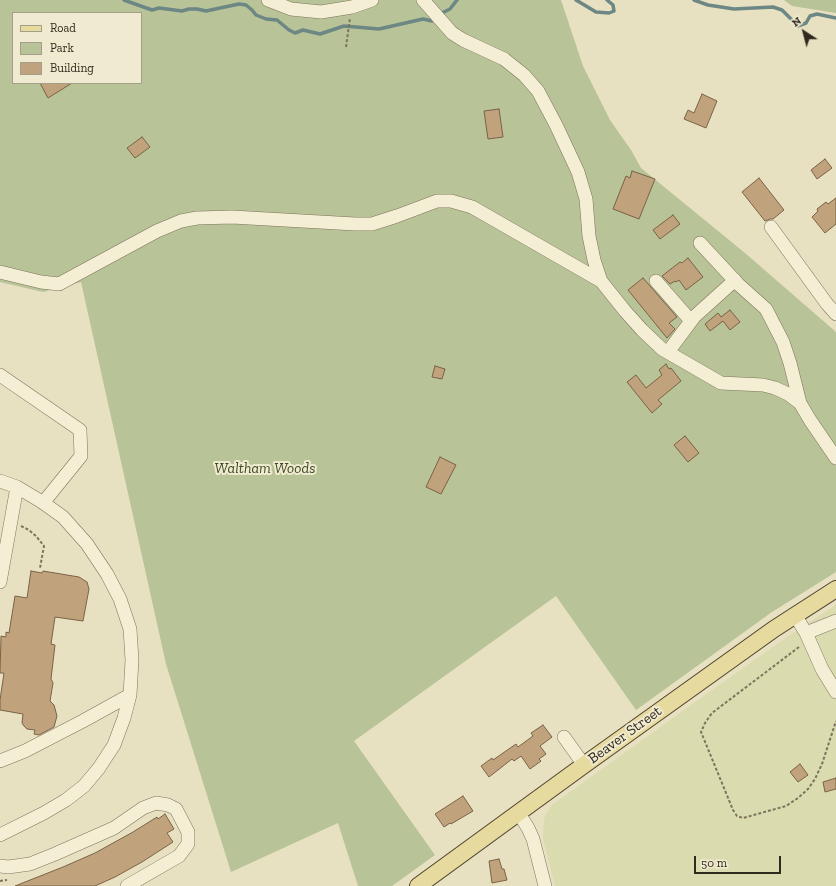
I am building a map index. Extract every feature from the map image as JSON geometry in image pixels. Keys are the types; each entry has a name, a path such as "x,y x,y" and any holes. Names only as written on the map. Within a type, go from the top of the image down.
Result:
{"main road":[{"name":"Beaver Street","path":"418,886 518,812 795,615 836,589"}],"street":[{"path":"268,0 291,9 321,12 352,7 372,0"},
{"path":"424,0 452,33 504,59 524,75 538,91 556,124 578,172 586,199 589,236 594,260 601,281 642,330 662,349 721,383 763,385 775,388 800,402"},
{"path":"0,272 41,282 59,284 157,231 181,221 198,218 232,217 372,224 437,201 452,201 472,207 601,281"},
{"path":"771,227 827,304 836,314"},
{"path":"700,243 735,280 766,309 783,342 800,402 810,420 836,458"},
{"path":"668,352 691,321 735,280"},
{"path":"656,281 691,321"},
{"path":"0,375 80,430 81,456 44,503"},
{"path":"0,481 17,487 44,503 63,517 87,544 107,574 120,599 130,629 132,660 130,695 124,718 114,745 99,768 84,786 66,800 0,835"},
{"path":"0,582 17,487"},
{"path":"795,615 808,636 822,669 836,692"},
{"path":"808,636 836,620"},
{"path":"0,761 38,744 130,695"},
{"path":"564,737 584,765"},
{"path":"0,866 8,867 30,864 55,854 114,828 143,808 156,804 168,805 176,809 188,832 188,844 179,856 127,886"},
{"path":"518,812 525,822 532,839 545,886"}],"path":[{"path":"346,47 350,21"},
{"path":"11,522 29,530 44,546 40,568"},
{"path":"808,636 712,713 701,732 733,810 737,816 743,818 786,806 808,789 815,779 822,764 836,721"}],"green space":[{"name":"Waltham Woods","path":"0,0 561,0 583,66 610,120 631,150 641,168 745,253 836,332 836,572 772,612 636,710 556,596 354,741 435,855 392,886 358,886 338,823 231,872 166,664 81,282 43,292 0,282"},
{"path":"784,0 836,0 836,13 792,6"},
{"path":"836,605 836,886 555,886 543,839 544,819 552,805 797,630"}],"building":[{"path":"41,84 70,84 48,98"},
{"path":"702,94 717,101 706,128 684,119 688,110 694,113"},
{"path":"499,109 503,137 488,139 484,111"},
{"path":"142,137 150,147 135,158 127,148"},
{"path":"825,159 832,168 817,179 811,170"},
{"path":"632,171 655,179 639,219 613,209 626,176 630,178"},
{"path":"759,178 784,210 773,219 765,221 742,192"},
{"path":"836,198 836,224 825,233 812,217 818,211 817,209 826,202 828,204"},
{"path":"673,215 680,224 660,239 653,230"},
{"path":"688,258 703,277 686,290 679,280 670,284 662,276 680,262 682,263"},
{"path":"643,278 677,317 669,323 675,329 667,338 628,290"},
{"path":"730,310 740,322 730,330 723,321 710,331 705,324 718,313 721,317"},
{"path":"666,364 681,381 658,400 662,404 652,413 627,382 636,375 646,388 662,375 659,370"},
{"path":"435,366 445,369 442,379 432,377"},
{"path":"685,436 699,453 688,462 674,445"},
{"path":"440,457 456,465 441,494 426,487"},
{"path":"31,571 42,573 43,571 79,577 87,582 89,589 83,621 55,617 51,644 55,645 51,679 53,683 50,701 54,705 57,716 54,727 39,735 34,734 35,730 27,729 24,726 22,723 23,714 0,710 4,673 0,673 1,636 6,637 6,632 9,633 15,596 27,598"},
{"path":"543,725 552,737 540,746 546,754 539,759 541,761 530,769 521,756 514,761 512,759 489,777 481,766 492,758 493,760 516,744 518,747 533,736 531,733"},
{"path":"800,764 808,775 798,782 790,772"},
{"path":"836,778 836,789 825,792 823,782"},
{"path":"463,796 473,811 444,827 435,814"},
{"path":"165,814 174,829 167,833 173,842 115,877 95,886 15,886 95,853 157,817 158,819"},
{"path":"499,859 507,880 492,883 489,861"}],"waterway":[{"path":"124,0 152,10 159,8 182,11 189,9 206,11 239,4 246,5 256,15 266,19 277,20 295,33 303,30 320,34 344,26 379,29 423,19 432,21 435,18"},
{"path":"440,14 450,9 457,0"},
{"path":"576,0 596,12 609,13 614,11 613,5 607,0"},
{"path":"694,0 708,5 734,9 773,7 782,10 798,26 806,23 810,16 817,14 836,18"}]}
